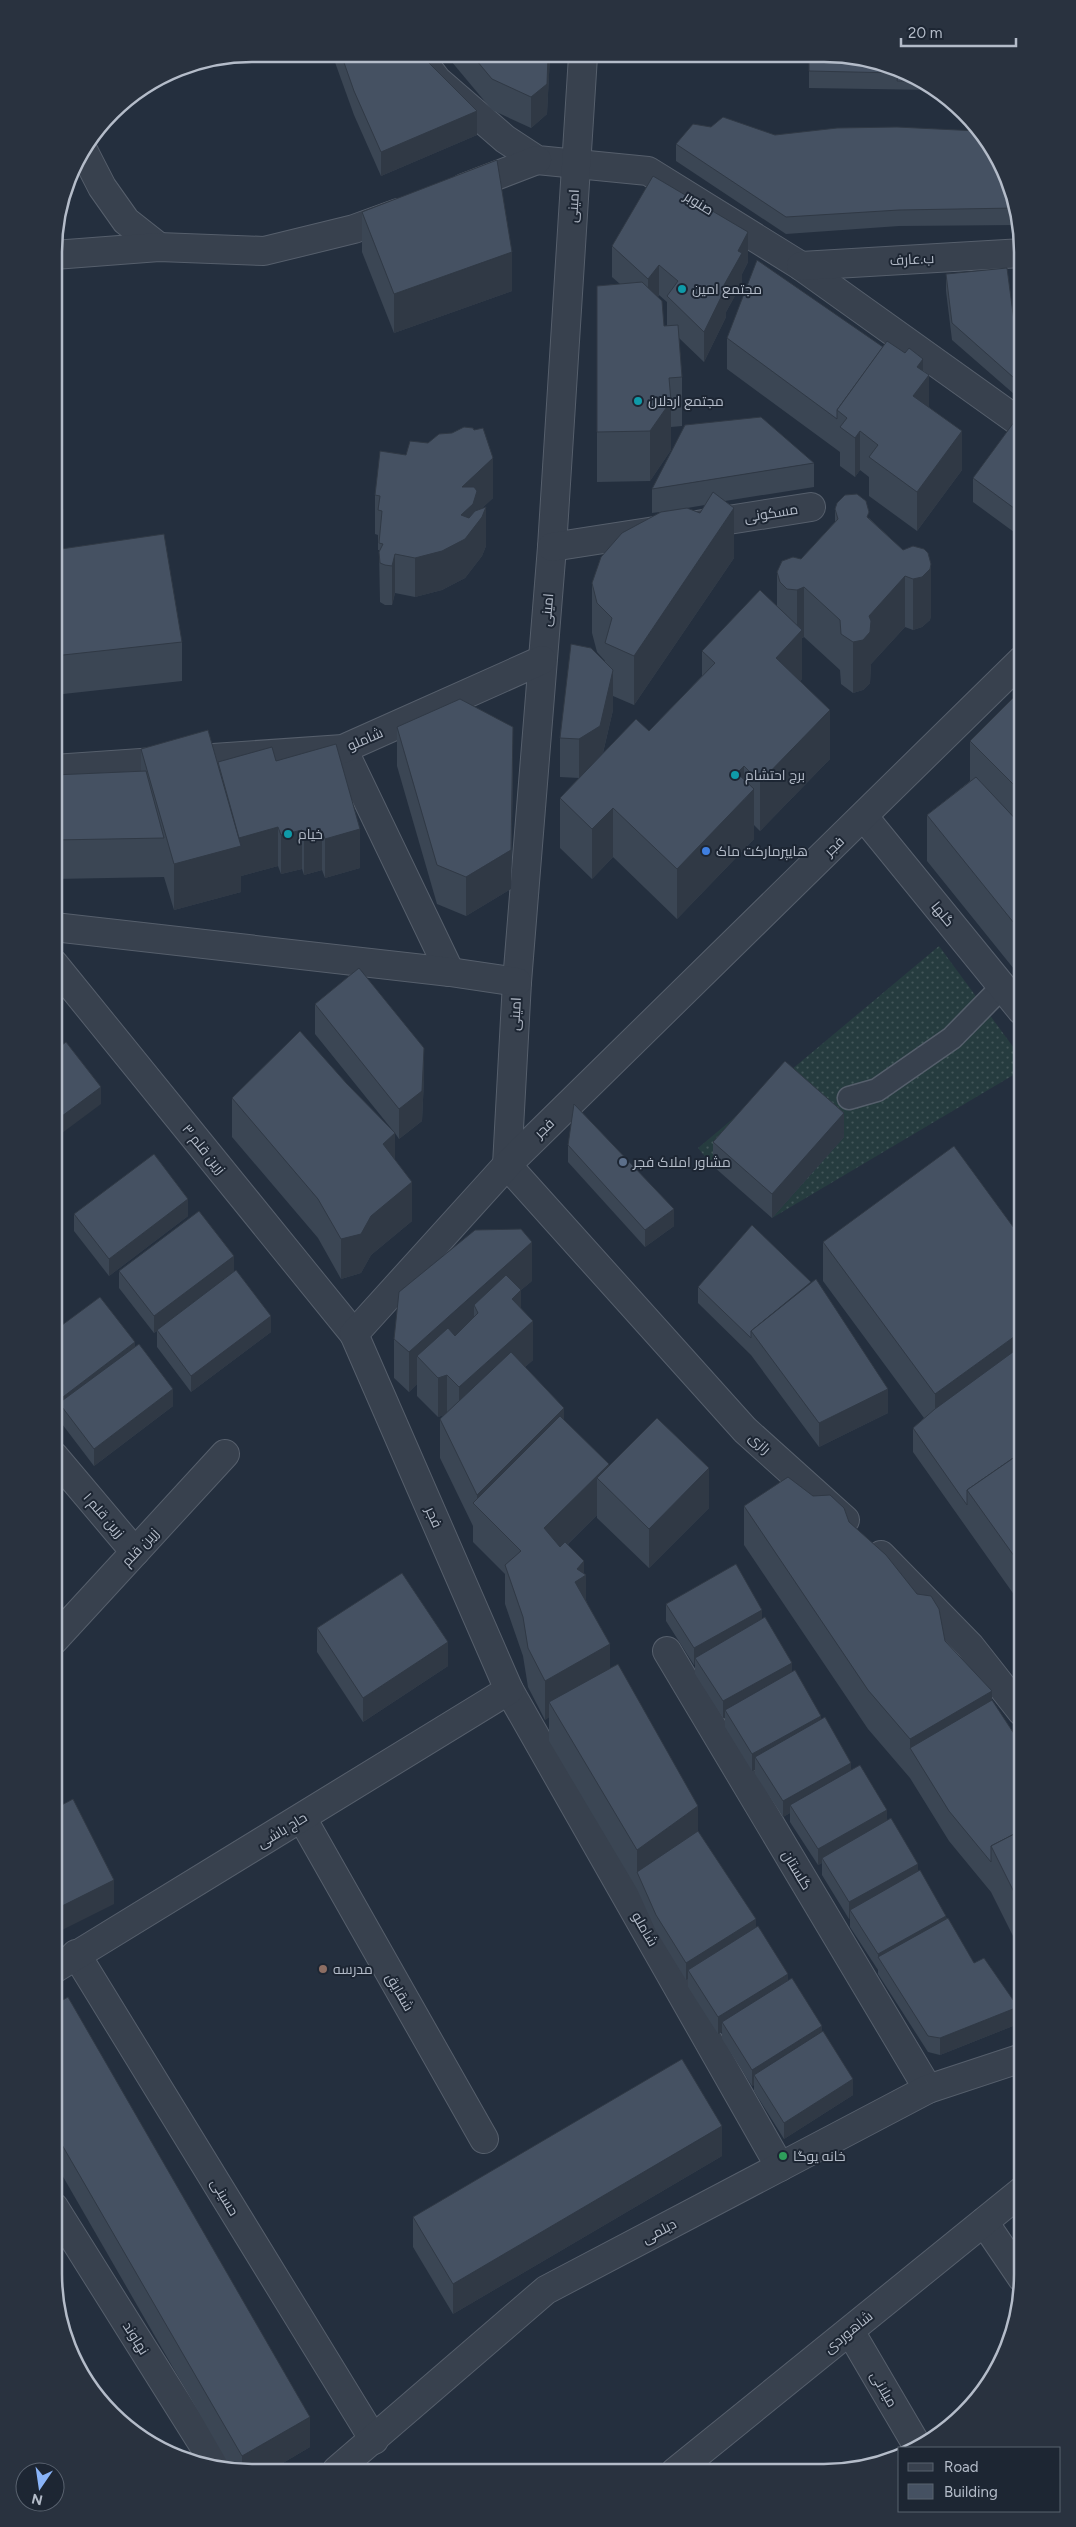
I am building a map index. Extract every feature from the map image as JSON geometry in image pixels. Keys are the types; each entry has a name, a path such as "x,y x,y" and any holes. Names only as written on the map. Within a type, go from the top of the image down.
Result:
{"street":[{"name":"صنوبر","path":"423,62 437,80 504,139 537,160 648,171 801,266 1014,418"},
{"name":"امینی","path":"507,1165 517,982 552,547 582,62"},
{"path":"445,195 537,160"},
{"path":"86,161 102,187 126,220 159,246"},
{"path":"62,254 159,246 264,251 354,229 418,205"},
{"name":"ب.عارف","path":"801,266 1014,253"},
{"name":"مسکونی","path":"552,547 811,507"},
{"name":"شاملو","path":"62,768 343,749 542,660"},
{"name":"فجر","path":"509,1690 354,1334 507,1165 1014,668"},
{"path":"343,749 450,972"},
{"name":"گلها","path":"864,817 1014,1001"},
{"path":"62,928 450,972 517,982"},
{"name":"زرین قلم ۳","path":"62,974 354,1334"},
{"name":"رازی","path":"507,1165 745,1430 869,1542 970,1646 1014,1702"},
{"name":"زرین قلم","path":"62,1631 225,1454"},
{"name":"زرین قلم ۱","path":"62,1465 136,1552"},
{"name":"گلستان","path":"667,1651 928,2089"},
{"name":"شاملو","path":"509,1690 780,2167"},
{"name":"حاج باشی","path":"62,1964 509,1690"},
{"name":"شقایق","path":"302,1818 484,2139"},
{"name":"حسینی","path":"76,1954 374,2440"},
{"name":"دیلمی","path":"344,2464 546,2290 928,2089 1014,2061"},
{"name":"شاهوردی","path":"685,2464 1014,2198"},
{"name":"نهاوند","path":"62,2220 213,2460"},
{"path":"984,2222 1014,2266"},
{"name":"میلانی","path":"850,2330 914,2441"}],"lane":[{"path":"849,1098 878,1090 952,1038 1002,986"}],"green space":[{"path":"939,946 1014,1048 1014,1075 772,1218 844,1137 785,1086 713,1166 698,1148"}],"building":[{"path":"344,62 428,62 477,111 381,152 354,91"},
{"path":"478,62 548,62 547,84 531,97 492,79"},
{"path":"809,62 823,62 860,66 883,73 809,71"},
{"path":"723,117 775,135 837,128 897,127 969,131 994,169 1008,208 899,210 786,217 676,144 693,124 711,127"},
{"path":"497,160 512,252 394,294 362,212"},
{"name":"مجتمع امین","path":"653,176 748,232 738,251 742,253 724,285 726,287 704,332 667,296 678,281 659,265 648,279 612,246"},
{"path":"757,260 883,347 837,410 837,419 727,338"},
{"path":"1007,268 1014,321 1014,378 952,323 946,274"},
{"name":"مجتمع اردلان","path":"642,282 662,301 664,326 678,325 682,377 669,378 671,401 650,431 597,432 597,286"},
{"path":"887,341 905,353 909,348 923,359 917,367 929,375 913,396 962,431 917,492 869,457 878,445 860,431 855,438 840,427 847,418 837,410"},
{"path":"761,417 814,463 652,489 685,425"},
{"path":"1014,422 1014,508 973,478"},
{"path":"464,427 473,428 474,430 483,428 493,458 462,487 474,487 477,491 473,504 461,515 469,518 475,511 486,507 482,517 465,539 442,551 415,558 395,554 392,566 380,563 379,552 383,544 379,543 382,511 378,510 380,496 375,495 380,451 406,455 410,441 428,443 439,434 452,433"},
{"path":"713,492 734,508 634,656 605,643 612,618 597,603 592,583 601,557 622,533 661,512 687,508 700,513"},
{"path":"857,494 866,501 869,512 867,517 903,550 913,546 924,549 928,553 931,564 930,569 922,577 913,579 905,576 869,616 871,621 870,632 863,640 853,642 841,634 840,620 804,587 797,590 787,589 780,582 777,572 782,561 793,557 801,559 838,519 835,509 837,503 845,495"},
{"path":"164,534 182,642 62,655 62,549"},
{"name":"برج احتشام","path":"760,590 802,630 776,658 830,710 760,782 744,766 737,773 754,789 677,869 613,808 592,829 560,798 636,719 649,731 715,663 702,651"},
{"path":"571,644 591,648 613,670 600,726 579,739 560,738"},
{"path":"1014,697 1014,785 970,741"},
{"path":"460,699 513,727 511,850 466,877 437,865 397,727"},
{"path":"208,730 241,846 174,864 141,749"},
{"path":"336,744 360,829 325,839 322,831 304,836 302,830 281,835 278,827 239,838 218,762 272,747 276,761"},
{"path":"146,771 164,838 62,840 62,775"},
{"path":"976,777 1014,817 1014,923 927,815"},
{"path":"359,968 424,1048 422,1091 399,1109 315,1004"},
{"path":"300,1031 347,1084 395,1133 383,1144 412,1182 371,1216 361,1234 341,1239 318,1199 232,1098"},
{"path":"66,1042 101,1087 62,1116 62,1045"},
{"path":"785,1061 844,1113 772,1194 713,1142"},
{"path":"574,1104 674,1209 645,1230 568,1145"},
{"path":"954,1146 1014,1228 1014,1337 935,1394 823,1242"},
{"path":"154,1154 188,1199 109,1259 74,1214"},
{"path":"199,1211 234,1256 154,1316 119,1271"},
{"path":"752,1225 811,1282 751,1331 751,1338 698,1287"},
{"path":"521,1229 532,1242 409,1352 394,1339 399,1292 475,1230"},
{"path":"236,1270 271,1316 191,1376 157,1330"},
{"path":"506,1275 521,1290 512,1299 533,1321 459,1387 447,1375 438,1378 417,1356 448,1328 455,1336 478,1313 474,1305"},
{"path":"816,1279 888,1389 819,1423 751,1331"},
{"path":"100,1297 135,1342 62,1398 62,1325"},
{"path":"139,1344 173,1389 94,1449 62,1407 62,1401"},
{"path":"1014,1351 1014,1458 967,1490 967,1505 913,1428 935,1409"},
{"path":"511,1352 564,1408 477,1495 440,1419"},
{"path":"560,1416 609,1464 544,1528 560,1547 565,1542 584,1561 577,1569 586,1575 575,1582 610,1644 545,1681 528,1648 523,1617 505,1565 521,1551 473,1503"},
{"path":"657,1418 709,1468 649,1529 597,1478"},
{"path":"1014,1458 1014,1556 967,1490"},
{"path":"788,1477 813,1496 830,1495 844,1508 849,1522 886,1555 917,1594 931,1596 939,1609 945,1641 992,1691 910,1739 868,1690 744,1506"},
{"path":"736,1564 762,1610 694,1648 666,1604"},
{"path":"402,1573 448,1642 363,1698 317,1628"},
{"path":"765,1617 792,1663 723,1701 695,1658"},
{"path":"618,1664 698,1806 637,1850 549,1702"},
{"path":"795,1670 821,1716 752,1754 725,1710"},
{"path":"992,1700 1014,1734 1014,1834 991,1846 991,1862 949,1811 910,1748"},
{"path":"825,1717 851,1763 783,1801 755,1757"},
{"path":"860,1765 887,1810 818,1849 790,1805"},
{"path":"73,1799 114,1880 62,1906 62,1805"},
{"path":"891,1818 918,1864 849,1902 822,1858"},
{"path":"698,1831 756,1919 686,1963 656,1915 637,1872"},
{"path":"1014,1834 1014,1892 991,1846"},
{"path":"920,1870 946,1916 878,1954 850,1910"},
{"path":"948,1918 974,1963 984,1958 1014,2001 1014,2009 940,2038 928,2036 878,1957"},
{"path":"758,1926 788,1974 718,2017 688,1970"},
{"path":"792,1978 822,2026 752,2070 722,2022"},
{"path":"68,1997 310,2417 242,2456 62,2145 62,2000"},
{"path":"823,2031 853,2079 784,2123 754,2075"},
{"path":"682,2059 722,2126 453,2284 413,2217"}],"place":[{"name":"مجتمع امین","path":"682,289"},
{"name":"مجتمع اردلان","path":"638,401"},
{"name":"برج احتشام","path":"735,775"},
{"name":"خیام","path":"288,834"},
{"name":"هایپرمارکت ماک","path":"706,851"},
{"name":"مشاور املاک فجر","path":"623,1162"},
{"name":"مدرسه","path":"323,1969"},
{"name":"خانه یوگا","path":"783,2156"}]}
